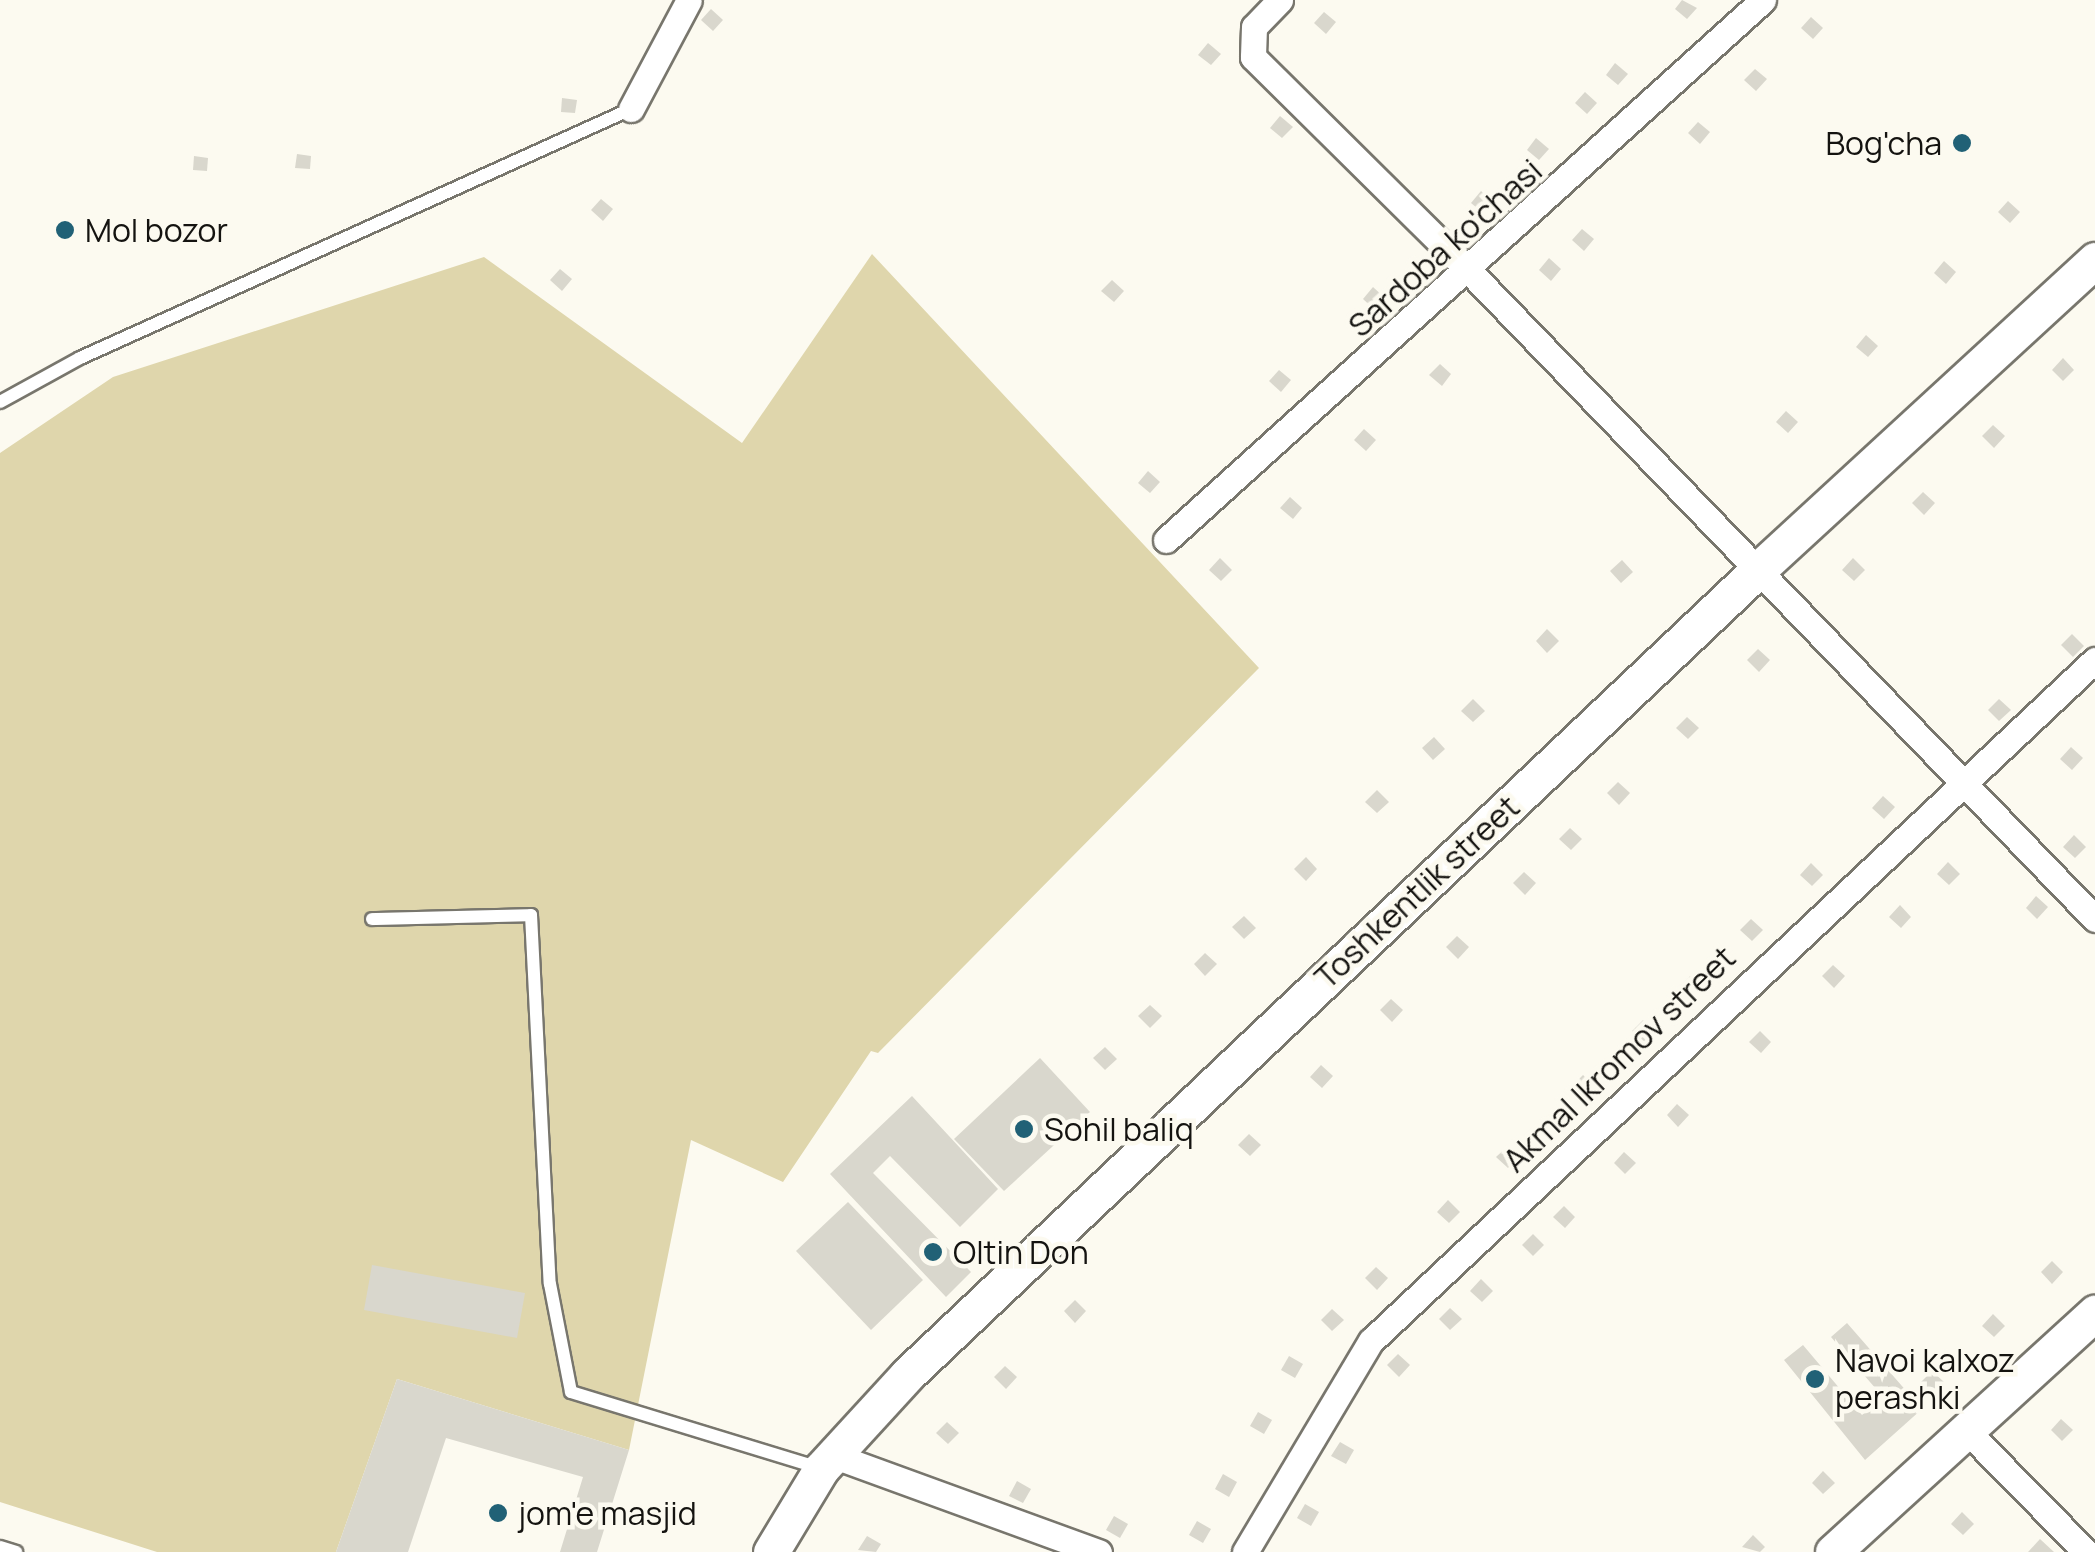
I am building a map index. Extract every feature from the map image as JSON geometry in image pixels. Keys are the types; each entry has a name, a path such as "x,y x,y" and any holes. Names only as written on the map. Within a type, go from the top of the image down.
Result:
{"main road":[{"name":"Toshkentlik street","path":"771,1552 827,1462 922,1362 1758,570 2095,260"},
{"path":"1832,1552 2095,1313"}],"street":[{"path":"631,108 689,0"},
{"name":"Sardoba ko'chasi","path":"1166,540 1470,271 1763,0"},
{"path":"1275,5 1254,28 1253,57 1470,271 2095,919"},
{"name":"Akmal Ikromov street","path":"1245,1552 1370,1340 1960,780 2095,660"},
{"path":"1967,1430 2086,1552"},
{"path":"827,1462 1099,1552"}],"lane":[{"path":"0,402 80,358 631,108"},
{"path":"372,919 531,915 550,1284 571,1392 827,1462"},
{"path":"0,1547 16,1552"}],"shaded area":[{"path":"872,254 1259,668 878,1053 871,1051 783,1182 691,1140 629,1450 397,1379 336,1552 157,1552 0,1502 0,453 113,377 484,257 742,443"}],"building":[{"path":"1682,0 1697,8 1687,19 1675,9"},
{"path":"711,9 723,20 713,31 701,20"},
{"path":"1324,12 1336,22 1326,34 1314,23"},
{"path":"1811,17 1823,28 1813,39 1801,28"},
{"path":"1208,43 1221,54 1211,65 1198,55"},
{"path":"1615,63 1628,74 1618,85 1606,75"},
{"path":"1755,69 1767,79 1756,91 1744,80"},
{"path":"1585,92 1597,103 1587,114 1575,103"},
{"path":"562,98 577,100 575,113 561,112"},
{"path":"1280,116 1293,127 1282,138 1270,128"},
{"path":"1698,122 1710,132 1700,144 1688,133"},
{"path":"1536,138 1549,149 1539,160 1527,150"},
{"path":"297,154 311,156 310,169 295,168"},
{"path":"194,156 208,158 207,171 193,170"},
{"path":"1481,191 1493,202 1483,213 1471,203"},
{"path":"601,199 613,209 603,221 591,210"},
{"path":"2008,201 2020,212 2010,223 1998,212"},
{"path":"1582,229 1594,239 1584,251 1572,240"},
{"path":"1549,258 1561,269 1551,281 1539,270"},
{"path":"1944,261 1956,272 1946,284 1934,273"},
{"path":"560,269 572,279 562,291 550,280"},
{"path":"1112,280 1124,291 1114,302 1101,291"},
{"path":"1373,287 1385,298 1375,310 1363,299"},
{"path":"1866,335 1878,346 1868,357 1856,347"},
{"path":"2063,358 2074,370 2063,381 2052,370"},
{"path":"1440,364 1451,374 1442,386 1429,375"},
{"path":"1279,370 1291,380 1281,392 1269,381"},
{"path":"1786,411 1798,422 1788,433 1776,422"},
{"path":"1993,425 2005,436 1994,448 1982,436"},
{"path":"1364,429 1376,440 1366,451 1354,440"},
{"path":"1148,471 1160,482 1150,493 1138,483"},
{"path":"1923,492 1935,503 1924,515 1912,503"},
{"path":"1290,497 1302,508 1293,519 1280,508"},
{"path":"1220,558 1232,570 1221,581 1209,570"},
{"path":"1853,558 1865,570 1854,581 1842,570"},
{"path":"1622,560 1633,572 1621,583 1610,571"},
{"path":"1547,629 1559,641 1547,653 1536,641"},
{"path":"2072,634 2084,646 2073,657 2061,645"},
{"path":"1758,649 1770,660 1759,672 1747,660"},
{"path":"1473,699 1485,711 1473,722 1461,711"},
{"path":"1999,699 2011,710 1999,721 1988,710"},
{"path":"1687,717 1699,728 1688,739 1676,728"},
{"path":"1434,737 1445,749 1433,760 1422,748"},
{"path":"2071,747 2083,758 2072,770 2060,759"},
{"path":"1618,782 1630,793 1619,805 1607,793"},
{"path":"1377,790 1389,802 1377,813 1365,802"},
{"path":"1883,796 1895,807 1884,819 1872,808"},
{"path":"1570,828 1582,839 1571,850 1559,839"},
{"path":"2074,835 2086,847 2075,858 2063,847"},
{"path":"1306,857 1317,869 1306,881 1294,869"},
{"path":"1948,862 1960,874 1949,885 1937,874"},
{"path":"1811,863 1823,875 1812,886 1800,875"},
{"path":"1524,872 1536,883 1525,895 1513,883"},
{"path":"2036,896 2048,907 2037,919 2026,908"},
{"path":"1900,905 1911,917 1901,928 1889,917"},
{"path":"1244,916 1256,928 1244,939 1232,927"},
{"path":"1751,919 1763,930 1752,941 1740,930"},
{"path":"1457,936 1469,947 1458,959 1446,947"},
{"path":"1205,953 1217,964 1205,976 1194,964"},
{"path":"1833,965 1845,976 1834,988 1822,976"},
{"path":"1690,976 1702,987 1691,999 1679,987"},
{"path":"1391,999 1403,1010 1392,1022 1380,1010"},
{"path":"1150,1005 1162,1016 1150,1028 1138,1016"},
{"path":"1643,1020 1654,1031 1644,1042 1632,1031"},
{"path":"1760,1031 1771,1042 1761,1053 1749,1042"},
{"path":"1105,1047 1117,1059 1105,1070 1093,1058"},
{"path":"1040,1058 1090,1112 1004,1191 954,1139"},
{"path":"1321,1065 1333,1076 1322,1088 1310,1077"},
{"path":"1583,1075 1595,1086 1584,1097 1572,1086"},
{"path":"912,1096 998,1189 960,1227 890,1156 873,1173 971,1272 946,1297 830,1174"},
{"path":"1677,1104 1689,1115 1678,1127 1667,1115"},
{"path":"1249,1134 1261,1145 1250,1156 1238,1145"},
{"path":"1508,1146 1519,1157 1508,1168 1496,1157"},
{"path":"1624,1152 1636,1163 1625,1174 1614,1163"},
{"path":"1448,1200 1460,1212 1449,1223 1437,1212"},
{"path":"848,1202 923,1280 871,1330 796,1251"},
{"path":"1564,1206 1575,1217 1565,1228 1553,1217"},
{"path":"1533,1234 1544,1245 1533,1256 1522,1245"},
{"path":"2052,1261 2063,1272 2052,1284 2041,1272"},
{"path":"372,1265 525,1293 517,1338 364,1310"},
{"path":"1376,1267 1388,1278 1377,1290 1365,1278"},
{"path":"1481,1279 1493,1291 1482,1302 1470,1291"},
{"path":"1075,1300 1086,1311 1075,1323 1064,1311"},
{"path":"1450,1308 1462,1319 1450,1330 1439,1319"},
{"path":"1332,1309 1344,1320 1332,1331 1321,1320"},
{"path":"1993,1314 2005,1326 1994,1337 1982,1326"},
{"name":"Navoi kalxoz perashki","path":"1847,1323 1922,1409 1865,1460 1784,1360 1803,1345 1862,1415 1883,1397 1831,1337"},
{"path":"1398,1354 1410,1365 1399,1377 1387,1365"},
{"path":"1289,1356 1303,1364 1295,1378 1281,1370"},
{"path":"1005,1366 1017,1377 1006,1389 994,1377"},
{"path":"1932,1371 1944,1382 1933,1393 1921,1382"},
{"path":"397,1379 629,1450 597,1552 560,1552 583,1477 446,1438 408,1552 336,1552"},
{"path":"1258,1412 1272,1420 1264,1434 1250,1426"},
{"path":"2061,1419 2073,1430 2062,1441 2051,1430"},
{"path":"947,1422 959,1433 948,1444 936,1433"},
{"path":"1340,1442 1354,1450 1346,1464 1331,1456"},
{"path":"1823,1471 1835,1483 1823,1494 1812,1483"},
{"path":"1223,1474 1237,1482 1229,1497 1215,1489"},
{"path":"1017,1481 1031,1489 1023,1503 1009,1496"},
{"path":"1305,1504 1319,1512 1311,1526 1297,1518"},
{"path":"1962,1512 1974,1524 1963,1535 1951,1524"},
{"path":"1114,1516 1128,1524 1120,1538 1106,1530"},
{"path":"1197,1521 1211,1529 1203,1543 1189,1535"},
{"path":"1753,1535 1765,1547 1760,1552 1742,1547"},
{"path":"867,1536 881,1544 876,1552 858,1550"},
{"path":"2040,1539 2054,1552 2028,1552"}],"place":[{"name":"Bog'cha","path":"1962,143"},
{"name":"Mol bozor","path":"65,230"},
{"name":"Sohil baliq","path":"1024,1129"},
{"name":"Oltin Don","path":"933,1252"},
{"name":"Navoi kalxoz perashki","path":"1815,1379"},
{"name":"jom'e masjid","path":"498,1513"}]}
